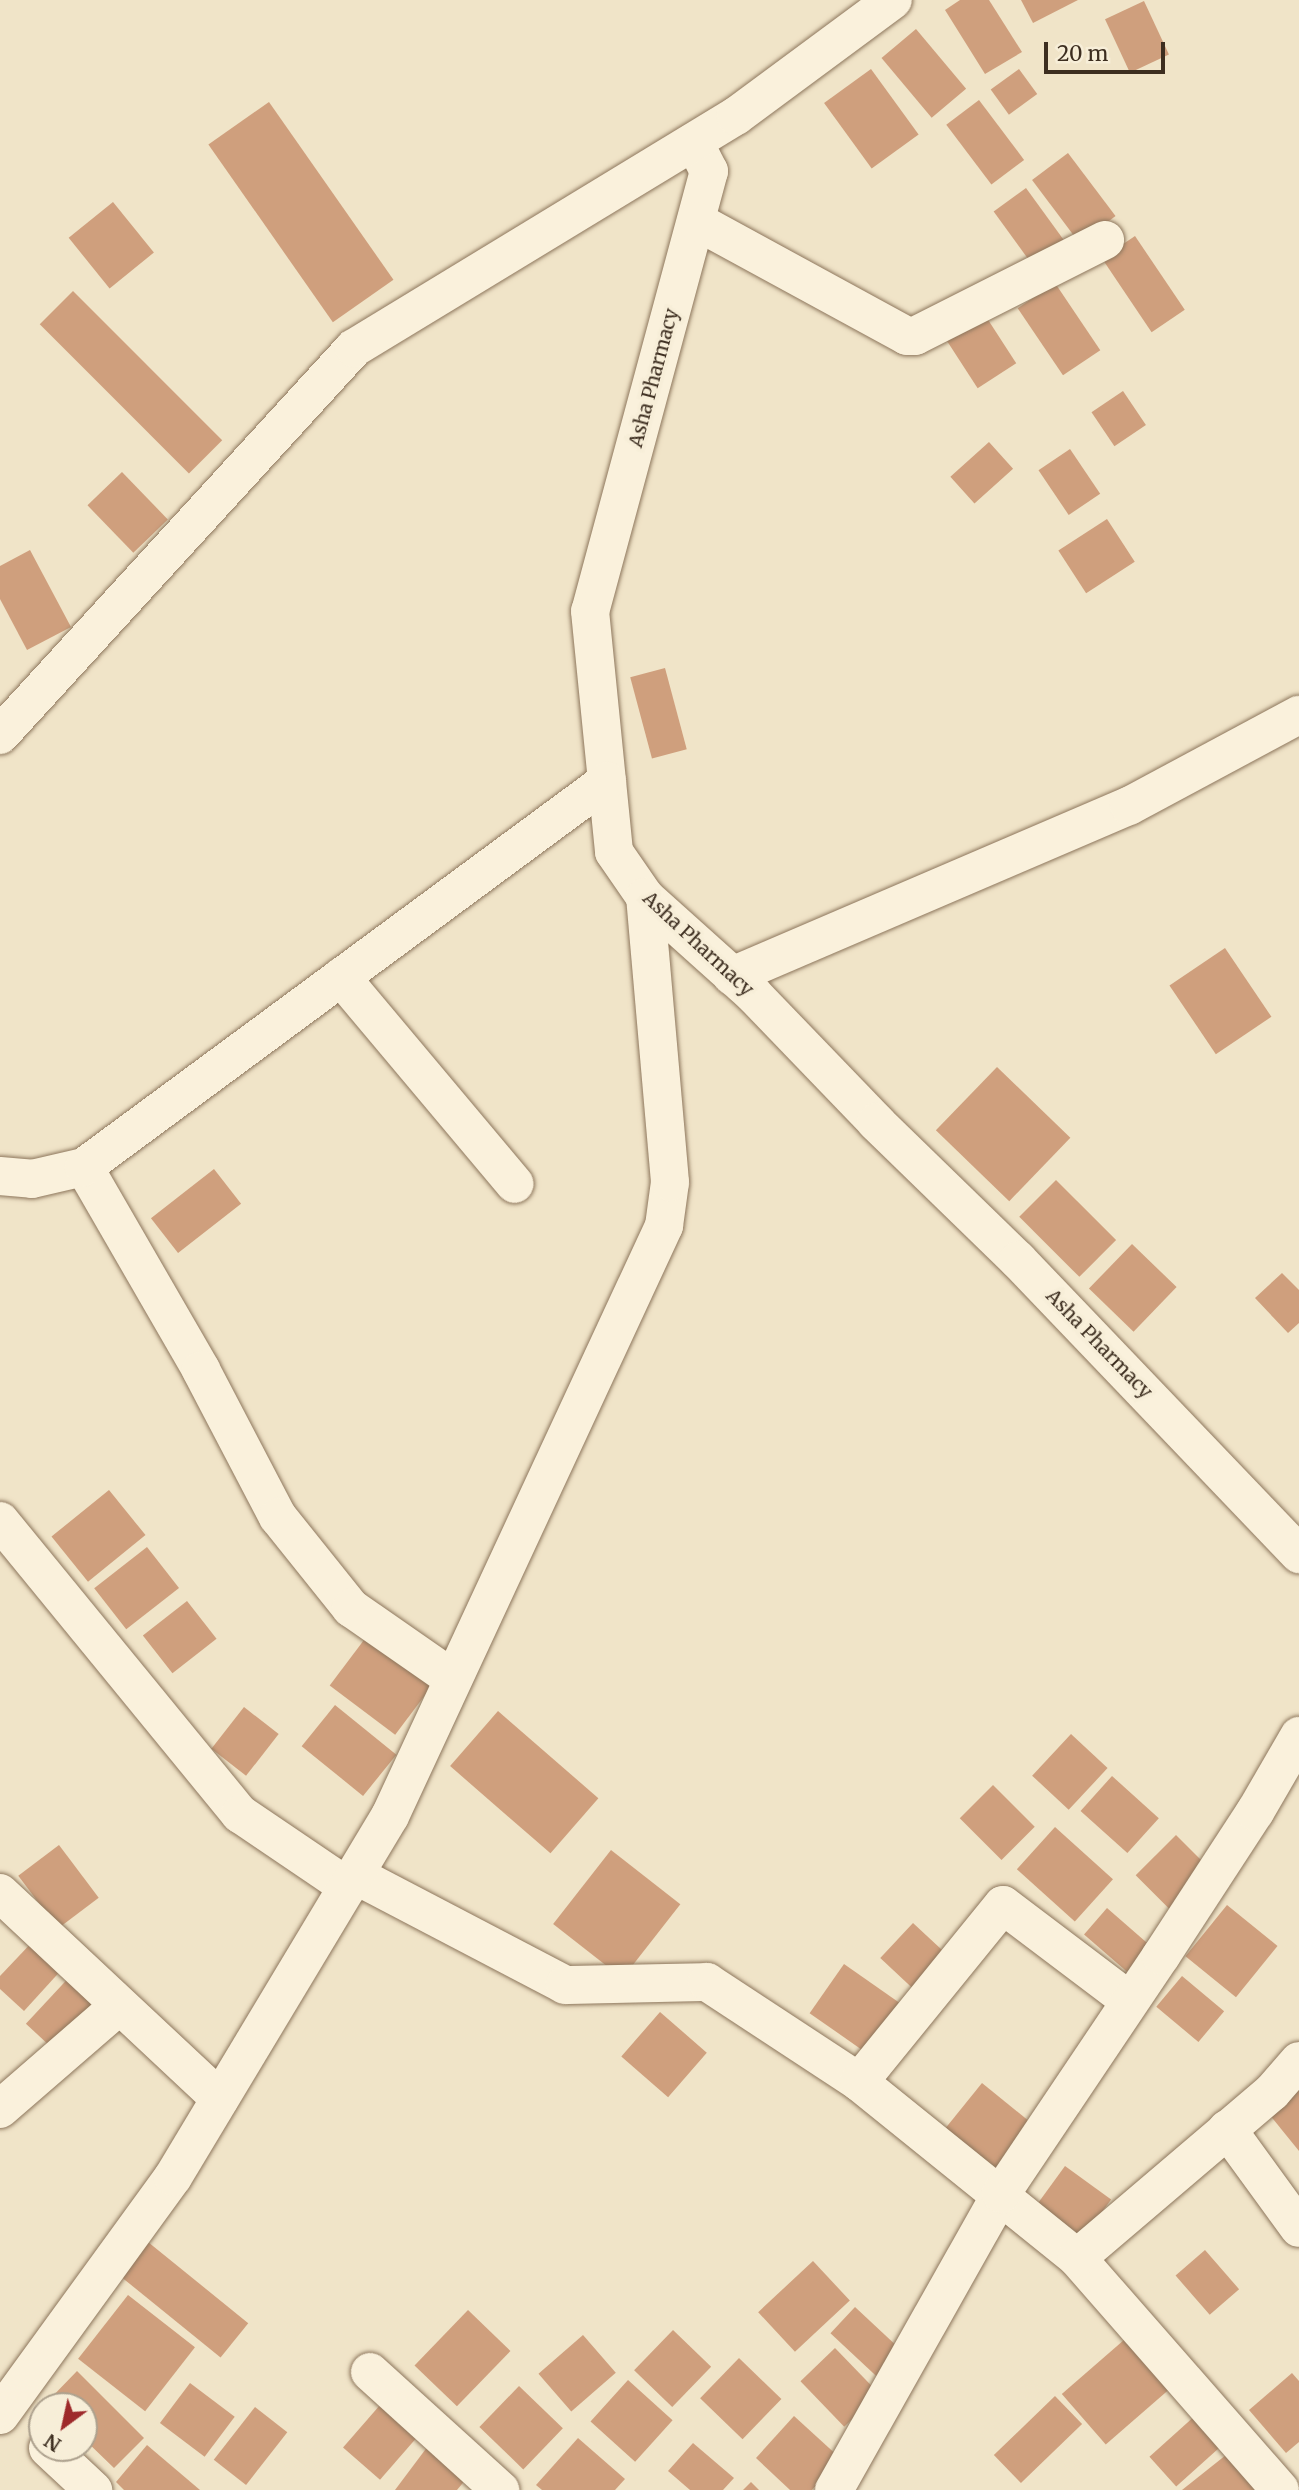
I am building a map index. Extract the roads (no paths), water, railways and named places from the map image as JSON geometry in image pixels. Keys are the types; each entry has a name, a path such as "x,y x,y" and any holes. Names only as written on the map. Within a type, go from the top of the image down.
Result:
{"street":[{"path":"0,735 354,348 736,116 893,0"},
{"name":"Asha Pharmacy","path":"694,142 709,172 590,611 614,852 645,897 732,976 1018,1260 1299,1554"},
{"path":"696,221 907,336 915,335 1105,240"},
{"path":"732,976 1129,806 1299,715"},
{"path":"0,1175 32,1179 84,1167 607,781"},
{"path":"28,2431 3,2411 173,2177 390,1816 664,1226 670,1182 645,897"},
{"path":"341,977 514,1184"},
{"path":"84,1167 201,1370 278,1517 351,1608 453,1679"},
{"path":"0,1521 240,1814 352,1881 565,1985 707,1982 859,2082 1077,2258 1280,2490"},
{"path":"834,2490 1000,2194 1255,1812 1299,1736"},
{"path":"0,1893 220,2099"},
{"path":"859,2082 1003,1905 1130,2001"},
{"path":"0,2109 119,2006"},
{"path":"1077,2258 1272,2092 1299,2061"},
{"path":"1227,2129 1299,2228"},
{"path":"370,2372 500,2490"},
{"path":"63,2462 93,2490"}]}
